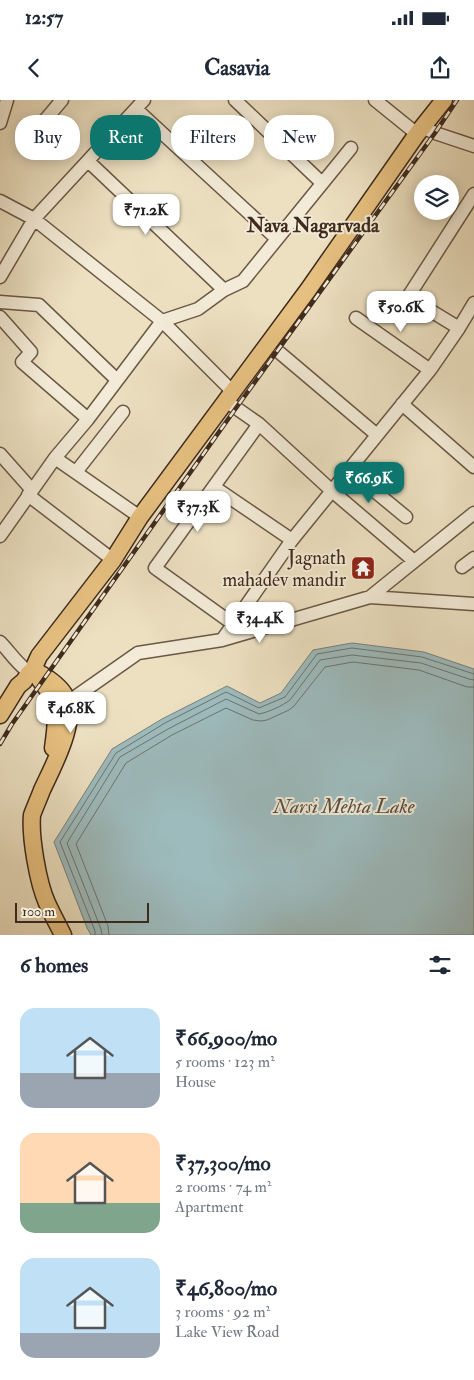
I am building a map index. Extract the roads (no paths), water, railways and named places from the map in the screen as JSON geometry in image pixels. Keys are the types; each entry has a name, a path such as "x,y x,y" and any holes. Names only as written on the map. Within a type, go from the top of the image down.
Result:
{"main road":[{"path":"0,715 18,686 24,681 30,667 113,560 140,517 308,290 419,130 444,100"},
{"path":"30,667 64,693 56,724 52,753 40,781 26,806 22,831 41,906 56,935"},
{"path":"62,705 69,714 67,731 32,815 31,825 40,880 47,902 64,935"}],"street":[{"path":"0,123 7,100"},
{"path":"49,115 62,100"},
{"path":"235,100 322,183"},
{"path":"375,100 419,130 474,146"},
{"path":"0,277 34,219 140,105 277,239"},
{"path":"0,536 55,458 88,419 162,321 198,309 224,290 243,281 351,148"},
{"path":"88,161 224,290"},
{"path":"459,328 408,297 474,194"},
{"path":"0,201 34,219 162,321 229,396 332,491 414,561"},
{"path":"0,302 39,305 118,380"},
{"path":"222,640 292,540 430,370 474,303"},
{"path":"0,317 31,352 22,362 88,419"},
{"path":"356,318 430,370"},
{"path":"280,353 377,435"},
{"path":"402,404 474,467"},
{"path":"76,472 123,412"},
{"path":"246,634 155,568 259,424"},
{"path":"0,454 30,493 113,560"},
{"path":"55,458 140,517"},
{"path":"349,470 406,517"},
{"path":"214,487 292,540"},
{"path":"370,597 474,513"},
{"path":"462,567 474,558"},
{"path":"62,705 138,653 222,640 370,597 474,604"},
{"path":"0,642 30,667"}],"water":[{"name":"Narsi Mehta Lake","path":"352,643 424,652 474,669 474,935 91,935 54,842 112,749 162,719 227,686 260,703 281,693 313,650"}],"railway":[{"path":"0,744 12,724 236,408 457,100"}],"place":[{"name":"Jagnath mahadev mandir","path":"363,568"}],"district":[{"name":"Nava Nagarvada","path":"313,225"}]}
